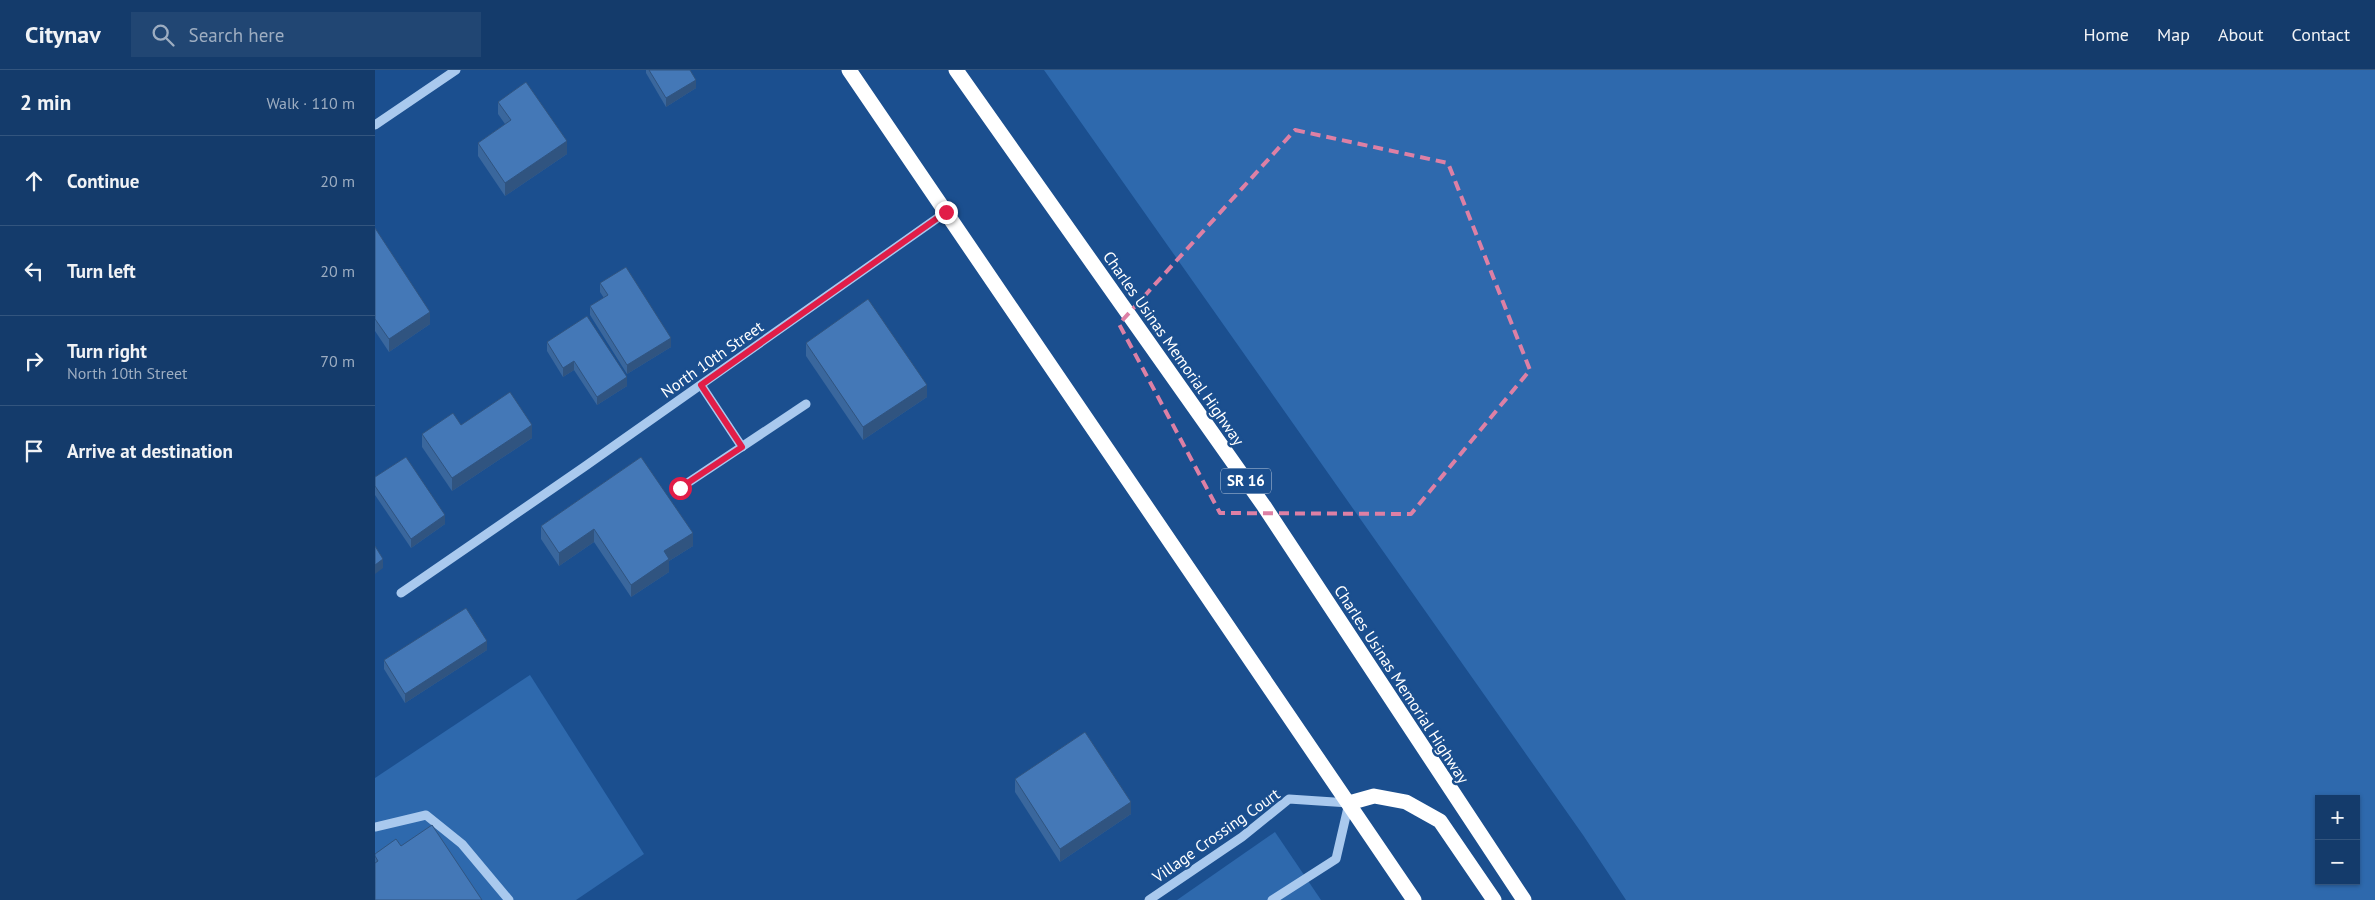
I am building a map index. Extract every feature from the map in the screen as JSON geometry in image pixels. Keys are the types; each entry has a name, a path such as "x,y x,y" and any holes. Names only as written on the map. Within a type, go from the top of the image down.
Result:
{"highway":[{"path":"849,70 1414,900"},
{"name":"Charles Usinas Memorial Highway","path":"956,70 1264,506 1524,900"},
{"path":"1349,803 1374,796 1406,802 1441,821 1494,900"}],"street":[{"path":"375,125 456,70"},
{"name":"North 10th Street","path":"401,593 946,212"},
{"path":"701,385 742,447"},
{"path":"680,488 806,404"},
{"name":"Village Crossing Court","path":"1149,900 1242,837 1289,799 1349,803"},
{"path":"1272,900 1336,859 1349,803"},
{"path":"375,827 426,815 462,844 509,900"}],"highlighted area":[{"path":"1295,130 1448,163 1530,370 1411,514 1220,513 1119,324"}],"shaded area":[{"path":"1044,70 2375,70 2375,900 1626,900 1583,835"},
{"path":"530,675 644,854 576,900 375,900 375,778"},
{"path":"1275,832 1321,900 1177,900"}],"building":[{"path":"649,70 690,70 696,80 666,98"},
{"path":"526,82 567,141 505,183 478,143 511,120 498,102"},
{"path":"375,228 430,312 389,339 375,319"},
{"path":"626,267 671,338 627,365 590,306 608,295 600,283"},
{"path":"868,299 927,385 863,427 806,343"},
{"path":"587,316 627,377 597,397 574,361 563,368 547,342"},
{"path":"510,392 532,425 452,478 422,434 453,413 461,425"},
{"path":"406,457 445,515 411,539 375,486 375,477"},
{"path":"641,457 693,533 664,551 669,559 631,585 594,529 559,553 541,526"},
{"path":"375,546 383,559 375,565"},
{"path":"466,608 487,641 405,694 384,660"},
{"path":"1085,732 1131,802 1060,849 1015,779"},
{"path":"432,825 482,900 375,900 375,863 378,861 375,854 396,839 401,846"}],"route":[{"path":"680,488 742,447 701,385 946,212"}]}
